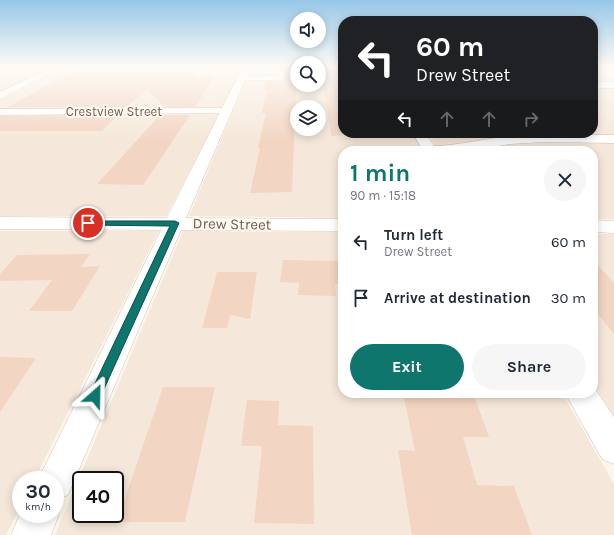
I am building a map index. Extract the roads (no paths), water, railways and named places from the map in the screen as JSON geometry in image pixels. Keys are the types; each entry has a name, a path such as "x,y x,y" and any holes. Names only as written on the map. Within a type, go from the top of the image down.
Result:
{"street":[{"path":"0,96 10,91"},
{"path":"60,471 236,91"},
{"name":"Crestview Street","path":"0,112 227,111"},
{"path":"475,146 510,140 543,138 614,140"},
{"name":"Drew Street","path":"0,223 338,225"},
{"path":"598,226 614,226"},
{"path":"583,398 614,447"},
{"path":"31,535 36,523"}]}
